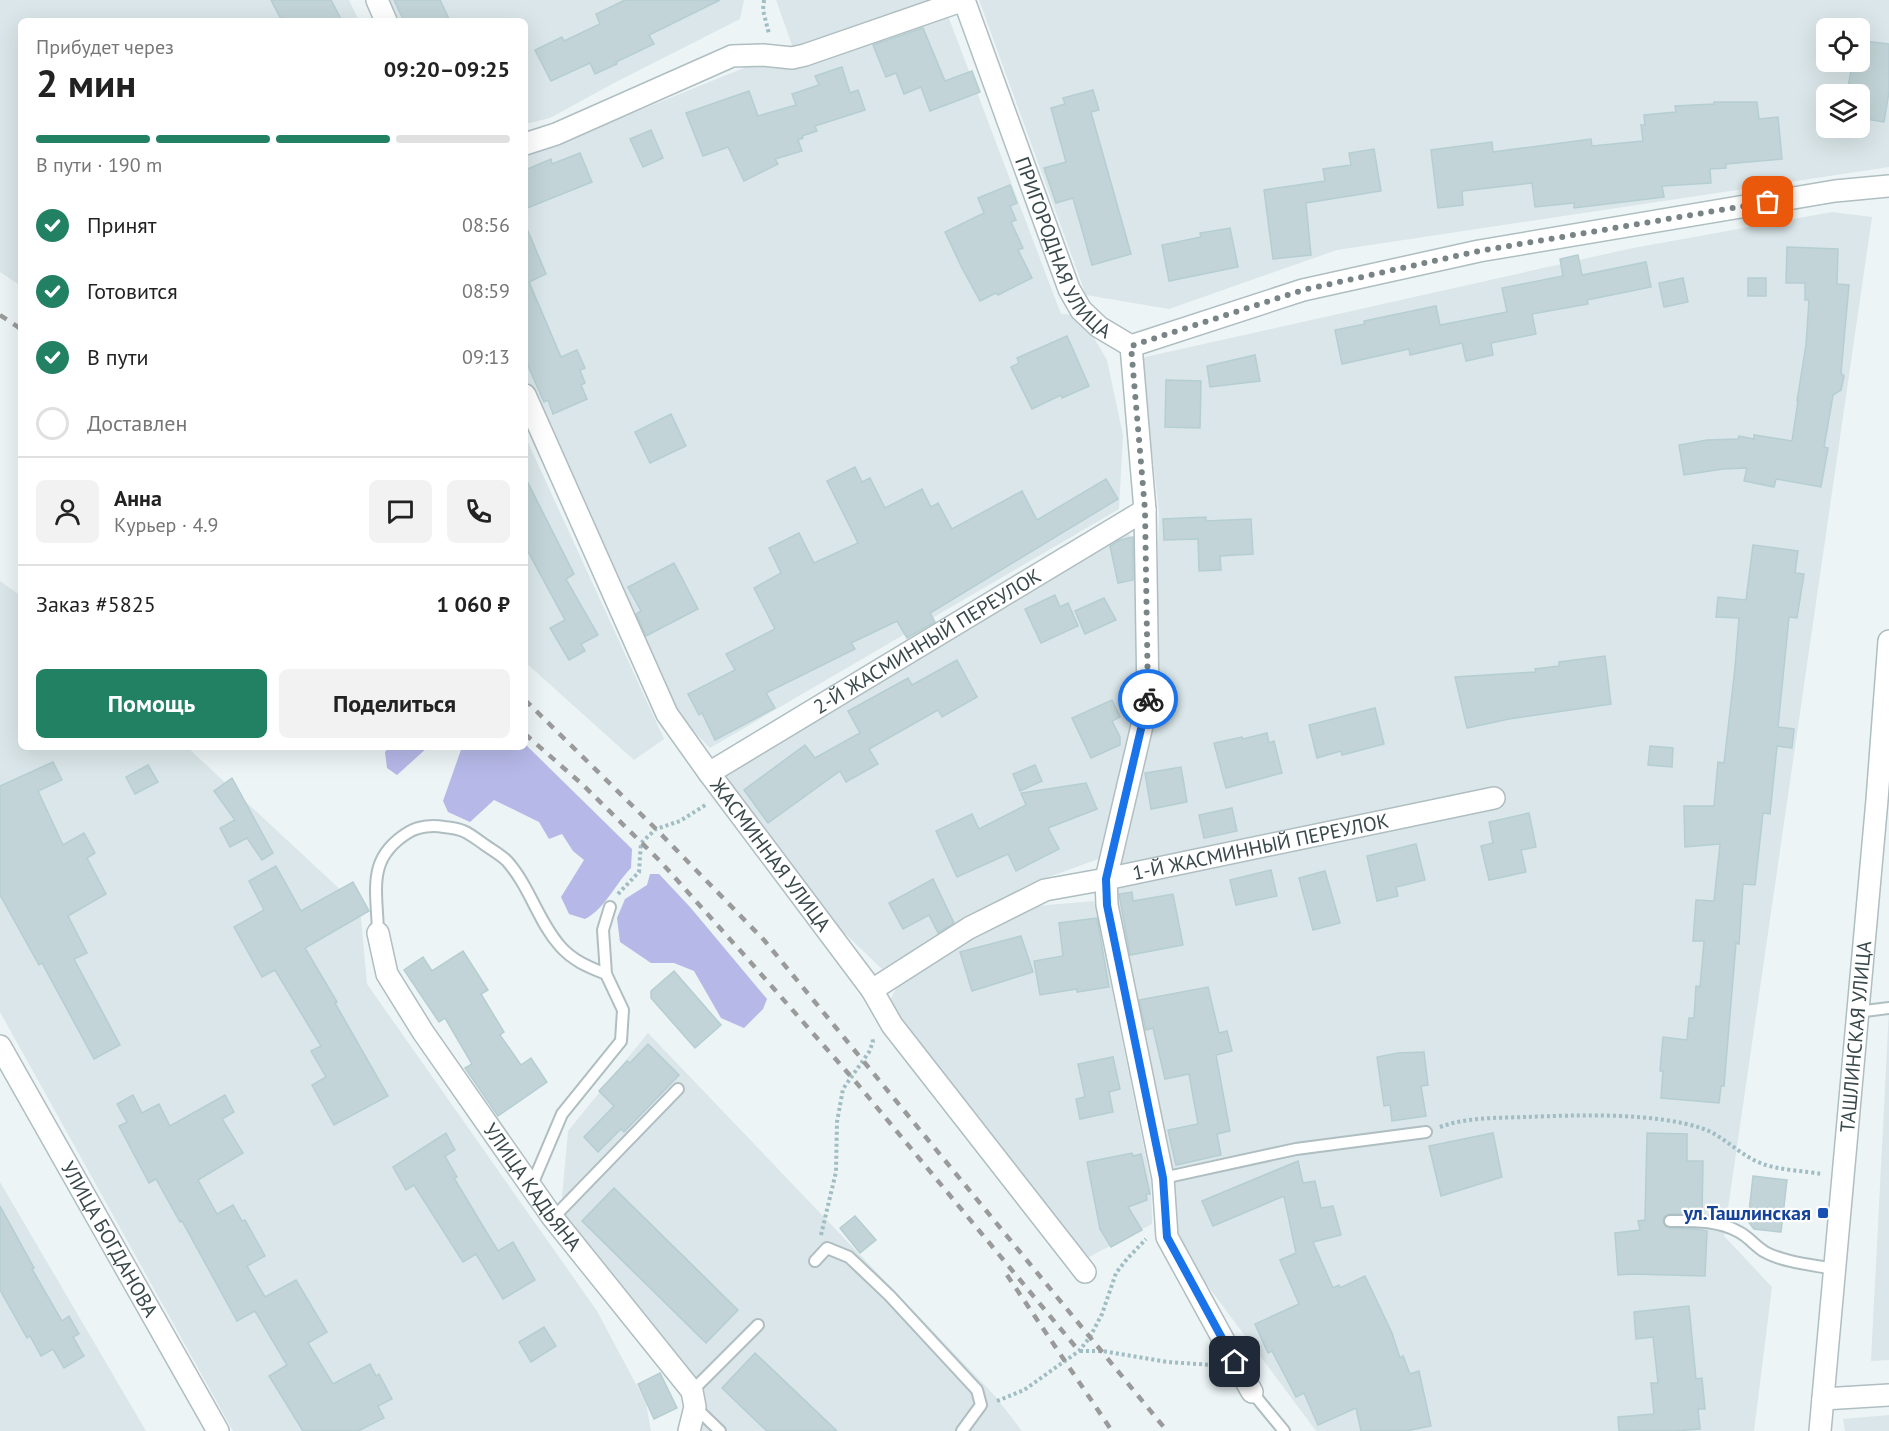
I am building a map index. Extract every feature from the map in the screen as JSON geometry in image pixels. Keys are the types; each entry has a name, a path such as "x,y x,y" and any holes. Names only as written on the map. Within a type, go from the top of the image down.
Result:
{"street":[{"path":"377,0 385,18"},
{"path":"528,143 556,134 732,56 767,55 792,58 805,55 964,0"},
{"name":"ПРИГОРОДНАЯ УЛИЦА","path":"964,0 1069,289 1081,310 1099,327 1131,346 1145,510 1148,700 1106,879 1107,905 1163,1178 1167,1237 1252,1392"},
{"path":"1131,346 1303,290 1479,251 1834,191 1889,186"},
{"name":"ЖАСМИННАЯ УЛИЦА","path":"528,402 667,714 715,782 872,990 892,1025 1085,1272"},
{"name":"2-Й ЖАСМИННЫЙ ПЕРЕУЛОК","path":"715,782 1145,510"},
{"name":"ТАШЛИНСКАЯ УЛИЦА","path":"1820,1431 1857,1012 1882,808 1889,641"},
{"name":"1-Й ЖАСМИННЫЙ ПЕРЕУЛОК","path":"872,990 969,928 1045,890 1494,798"},
{"name":"УЛИЦА КАДЬЯНА","path":"378,933 387,974 423,1032 553,1218 693,1399"},
{"name":"УЛИЦА БОГДАНОВА","path":"0,1046 218,1431"},
{"path":"1823,1400 1889,1395"},
{"path":"689,1431 693,1399"}],"lane":[{"path":"378,933 376,877 381,858 390,846 411,830 434,825 462,829 506,860 526,888 546,927 560,946 575,961 606,974"},
{"path":"531,1187 562,1114 621,1041 623,1010 606,974 603,930 610,907"},
{"path":"1857,1012 1889,1008"},
{"path":"553,1218 678,1089"},
{"path":"1163,1178 1296,1149 1425,1132"},
{"path":"1670,1221 1707,1221 1720,1224 1739,1232 1765,1252 1834,1269"},
{"path":"815,1261 827,1248 849,1257 889,1295 977,1390 981,1405 962,1431"},
{"path":"720,1431 693,1399 758,1325"},
{"path":"1252,1392 1284,1431"}],"path":[{"path":"765,0 763,10 769,41 767,55"},
{"path":"610,907 639,872 641,843 657,829 680,821 704,807 715,782"},
{"path":"815,1261 836,1172 837,1122 843,1089 869,1052 873,1042 871,1033"},
{"path":"1425,1132 1457,1120 1560,1116 1641,1118 1681,1123 1706,1130 1763,1164 1842,1178"},
{"path":"981,1405 1024,1390 1080,1351 1102,1314 1116,1273 1126,1259 1166,1220"},
{"path":"1080,1351 1102,1351 1196,1365 1235,1362"}],"shaded area":[{"path":"0,0 349,0 358,18 18,18 18,284 0,272"},
{"path":"385,0 744,0 740,19 550,118 528,123 528,18 394,18"},
{"path":"776,0 942,0 1061,314 1080,315 1107,360 1123,435 1119,509 710,748 668,705 528,388 528,156 793,48"},
{"path":"979,0 1889,0 1889,167 1337,250 1169,309 1086,295"},
{"path":"1832,212 1872,217 1724,1236 1772,1287 1754,1431 1316,1431 1178,1246 1113,894 1154,703 1159,512 1141,358 1633,248"},
{"path":"528,443 664,739 634,760 528,665"},
{"path":"1124,529 1136,543 1141,700 1101,858 1027,885 882,969 816,906 722,776"},
{"path":"0,581 18,594 18,750 190,750 360,908 367,984 597,1311 646,1403 651,1431 233,1431 0,1012"},
{"path":"528,747 632,849 631,868 592,915 585,919 569,914 561,897 584,860 573,851 562,834 549,839 539,822 494,800 470,822 448,812 443,801 461,750 528,750"},
{"path":"387,750 425,750 397,775 387,768"},
{"path":"650,874 659,874 690,907 767,999 763,1009 744,1028 721,1018 694,971 674,963 651,963 620,942 617,918 625,899 647,885"},
{"path":"1094,901 1151,1183 1152,1224 1089,1257 1027,1187 889,1002 904,973 1036,906"},
{"path":"1889,1010 1889,1360 1871,1361"},
{"path":"648,1033 995,1396 1022,1431 700,1431 704,1400 560,1219 568,1131"},
{"path":"0,1182 146,1431 0,1431"},
{"path":"1889,1415 1889,1431 1845,1431 1843,1419"}],"building":[{"path":"271,0 331,0 340,18 280,18"},
{"path":"394,0 440,0 449,18 403,18"},
{"path":"625,0 720,0 649,35 654,44 616,62 617,64 595,74 590,63 551,81 535,50 562,37 564,41 600,24 596,14"},
{"path":"923,28 945,81 972,71 980,92 930,111 921,87 904,94 896,73 886,77 873,45"},
{"path":"1870,42 1889,44 1889,92 1884,122 1870,120 1870,84 1849,84 1851,72 1870,72"},
{"path":"842,67 850,93 858,90 865,110 815,126 817,131 802,136 803,138 798,140 802,151 775,159 778,164 744,181 728,147 703,156 686,113 749,91 758,116 796,105 792,94 819,85 815,76"},
{"path":"1093,90 1099,110 1091,112 1131,254 1092,265 1073,198 1056,203 1044,168 1066,162 1051,108 1065,104 1063,98"},
{"path":"1714,102 1757,102 1759,119 1778,117 1782,159 1726,164 1726,168 1710,169 1711,183 1662,186 1664,197 1574,208 1574,203 1535,207 1532,183 1462,191 1463,205 1438,208 1431,150 1492,142 1493,152 1591,139 1592,146 1643,141 1641,125 1645,125 1644,115 1676,112 1675,106 1714,104"},
{"path":"651,130 663,158 643,167 630,139"},
{"path":"1374,149 1381,191 1306,203 1311,255 1273,259 1264,190 1325,181 1323,169 1351,165 1349,153"},
{"path":"580,153 592,182 528,208 528,169 551,159 552,164"},
{"path":"1010,185 1017,203 1010,206 1016,220 1011,222 1023,248 1018,250 1032,278 980,301 945,232 984,213 978,198"},
{"path":"1230,228 1238,267 1169,281 1162,245 1201,237 1200,233"},
{"path":"528,231 546,274 529,282 561,357 577,350 585,368 580,370 585,383 581,385 587,399 553,414 548,400 544,402 528,366"},
{"path":"1787,247 1838,249 1837,284 1849,285 1841,373 1844,376 1841,390 1833,395 1824,447 1828,448 1821,487 1776,479 1774,487 1744,481 1747,468 1684,475 1679,445 1707,440 1738,439 1739,436 1754,439 1754,435 1792,441 1806,345 1809,300 1805,300 1805,283 1786,283"},
{"path":"1578,255 1582,275 1646,262 1651,287 1587,300 1588,304 1532,314 1536,334 1491,343 1493,355 1466,361 1462,343 1410,355 1409,349 1342,364 1335,330 1365,324 1364,321 1436,306 1440,325 1507,312 1502,288 1563,276 1560,259"},
{"path":"1683,278 1688,302 1664,307 1659,283"},
{"path":"1748,278 1766,278 1766,296 1748,296"},
{"path":"1067,336 1089,386 1062,398 1061,395 1032,409 1011,367 1019,363 1017,358"},
{"path":"1255,355 1260,381 1210,387 1207,366"},
{"path":"1166,380 1201,381 1200,428 1165,427"},
{"path":"671,414 686,446 650,463 635,432"},
{"path":"855,467 862,482 870,478 885,508 922,489 931,507 938,503 952,529 1022,491 1037,520 1106,479 1118,499 930,613 935,622 907,638 897,621 851,643 855,649 766,693 775,708 715,740 702,713 699,715 688,694 735,670 726,654 775,629 754,588 781,573 769,548 799,533 814,563 858,543 827,481"},
{"path":"528,483 574,574 566,579 598,635 581,644 585,651 569,660 550,628 565,620 528,552"},
{"path":"1206,517 1206,521 1251,519 1253,554 1220,556 1221,570 1199,571 1198,539 1164,540 1163,519"},
{"path":"1133,537 1133,580 1118,583 1110,546 1120,540"},
{"path":"1753,545 1798,551 1795,573 1804,574 1797,618 1789,617 1778,727 1794,729 1792,748 1777,746 1770,814 1763,813 1755,885 1743,884 1724,1086 1721,1086 1719,1103 1661,1098 1663,1071 1660,1071 1663,1037 1687,1040 1689,1018 1694,1018 1696,986 1700,987 1704,941 1693,941 1696,900 1714,901 1720,844 1685,847 1684,806 1714,806 1718,762 1724,763 1739,618 1716,617 1718,597 1746,600"},
{"path":"674,563 698,609 646,636 636,614 641,611 628,587"},
{"path":"1055,595 1060,607 1068,603 1078,626 1041,643 1025,609"},
{"path":"1104,598 1116,620 1085,634 1075,611"},
{"path":"1605,656 1611,704 1509,719 1467,728 1455,677 1536,672 1535,669 1559,666 1559,662"},
{"path":"957,660 977,697 942,717 938,710 869,749 878,764 846,782 840,771 768,823 744,790 805,745 815,758 860,733 848,711 908,678 912,685"},
{"path":"1112,700 1120,717 1112,721 1120,737 1120,745 1091,758 1072,718"},
{"path":"1375,708 1384,744 1342,755 1341,751 1317,758 1309,725"},
{"path":"1267,733 1269,743 1274,741 1282,773 1226,788 1214,743"},
{"path":"1650,746 1673,748 1672,767 1648,765"},
{"path":"53,762 62,780 38,791 63,845 84,833 95,853 87,858 106,894 68,916 87,953 74,959 120,1045 94,1059 42,963 39,965 0,895 0,786"},
{"path":"148,765 158,782 135,794 126,777"},
{"path":"1035,765 1042,781 1020,791 1013,774"},
{"path":"1181,767 1187,802 1151,809 1145,773"},
{"path":"232,778 273,853 262,860 247,838 230,847 220,828 235,820 214,791"},
{"path":"1086,783 1097,809 1048,828 1059,849 1016,871 1008,854 957,877 936,831 972,814 979,829 1026,805 1021,793"},
{"path":"1232,808 1237,831 1204,838 1199,815"},
{"path":"1529,813 1536,847 1521,850 1526,872 1489,880 1481,846 1493,843 1489,822"},
{"path":"1416,844 1425,880 1396,887 1398,896 1377,901 1367,856"},
{"path":"276,866 301,911 353,882 369,911 305,948 388,1096 334,1125 312,1085 326,1077 311,1051 321,1046 275,970 262,977 234,927 264,910 249,881"},
{"path":"1271,870 1277,896 1236,905 1230,880"},
{"path":"1325,871 1340,923 1313,930 1299,878"},
{"path":"933,879 954,923 938,933 929,915 903,929 889,903"},
{"path":"1132,892 1133,901 1173,894 1183,945 1130,955 1119,894"},
{"path":"1097,918 1109,987 1040,995 1034,961 1063,956 1059,923"},
{"path":"1021,936 1033,972 972,991 960,952"},
{"path":"463,951 488,990 481,994 504,1032 500,1035 521,1065 531,1058 547,1082 498,1116 465,1068 472,1064 445,1018 439,1022 404,970 423,957 432,971"},
{"path":"674,971 721,1025 695,1048 651,998 651,991"},
{"path":"1208,987 1219,1033 1227,1031 1232,1051 1216,1055 1230,1131 1217,1134 1221,1155 1176,1165 1168,1130 1198,1124 1189,1074 1165,1079 1153,1028 1146,1030 1139,1000"},
{"path":"648,1044 679,1075 624,1132 621,1129 598,1152 584,1137 614,1106 599,1091 627,1061 630,1063"},
{"path":"1424,1052 1428,1085 1421,1086 1426,1116 1392,1121 1390,1105 1384,1106 1377,1057"},
{"path":"1113,1057 1120,1089 1109,1092 1113,1112 1080,1119 1076,1099 1085,1097 1078,1064"},
{"path":"133,1095 142,1113 159,1104 170,1126 225,1095 234,1112 222,1119 243,1153 198,1180 217,1214 233,1205 242,1221 245,1220 265,1256 247,1266 265,1297 296,1280 327,1332 308,1343 333,1384 370,1364 376,1376 379,1374 392,1399 378,1406 384,1418 358,1431 303,1431 269,1376 287,1365 255,1311 237,1321 182,1221 180,1222 156,1179 149,1183 119,1126 127,1122 117,1104"},
{"path":"446,1133 455,1150 445,1156 457,1177 454,1178 478,1218 498,1251 513,1242 535,1280 503,1299 476,1254 463,1262 414,1185 406,1190 393,1167"},
{"path":"1493,1133 1502,1177 1441,1196 1429,1146"},
{"path":"1647,1133 1687,1134 1687,1161 1703,1161 1702,1214 1669,1214 1664,1217 1663,1222 1669,1228 1707,1231 1705,1276 1618,1275 1615,1233 1640,1230 1638,1221 1645,1220"},
{"path":"1132,1153 1133,1156 1141,1154 1150,1194 1146,1194 1147,1200 1128,1207 1142,1230 1111,1247 1100,1229 1087,1162"},
{"path":"1298,1161 1303,1183 1315,1181 1321,1208 1333,1206 1341,1235 1313,1242 1333,1288 1339,1285 1340,1288 1365,1276 1392,1333 1400,1358 1403,1356 1410,1374 1419,1371 1431,1426 1406,1431 1361,1431 1356,1408 1318,1425 1304,1393 1296,1397 1272,1351 1268,1353 1255,1324 1299,1304 1280,1260 1296,1253 1284,1196 1213,1226 1202,1201"},
{"path":"1753,1176 1787,1180 1781,1232 1754,1229 1748,1221"},
{"path":"614,1188 738,1310 706,1343 582,1221"},
{"path":"0,1206 62,1321 69,1316 79,1334 73,1337 84,1356 64,1368 53,1349 41,1356 30,1336 27,1338 0,1290"},
{"path":"855,1216 876,1240 860,1253 840,1228"},
{"path":"1689,1306 1696,1379 1702,1378 1705,1409 1698,1409 1700,1429 1619,1431 1618,1417 1654,1414 1651,1383 1658,1383 1653,1337 1636,1339 1634,1312"},
{"path":"544,1327 556,1346 531,1362 519,1342"},
{"path":"755,1353 837,1431 767,1431 753,1418 722,1388"},
{"path":"660,1373 677,1408 654,1419 638,1384"}],"railway":[{"path":"0,315 18,327"},
{"path":"528,703 764,940 1167,1431"},
{"path":"528,737 583,785 660,861 855,1081 1079,1351"},
{"path":"1007,1275 1112,1431"}],"way so far":[{"path":"1148,699 1145,510 1131,346 1303,290 1479,251 1768,202"}],"place":[{"name":"ул.Ташлинская","path":"1823,1213"}],"route":[{"path":"1148,699 1106,879 1107,905 1163,1178 1167,1237 1235,1362"}]}
